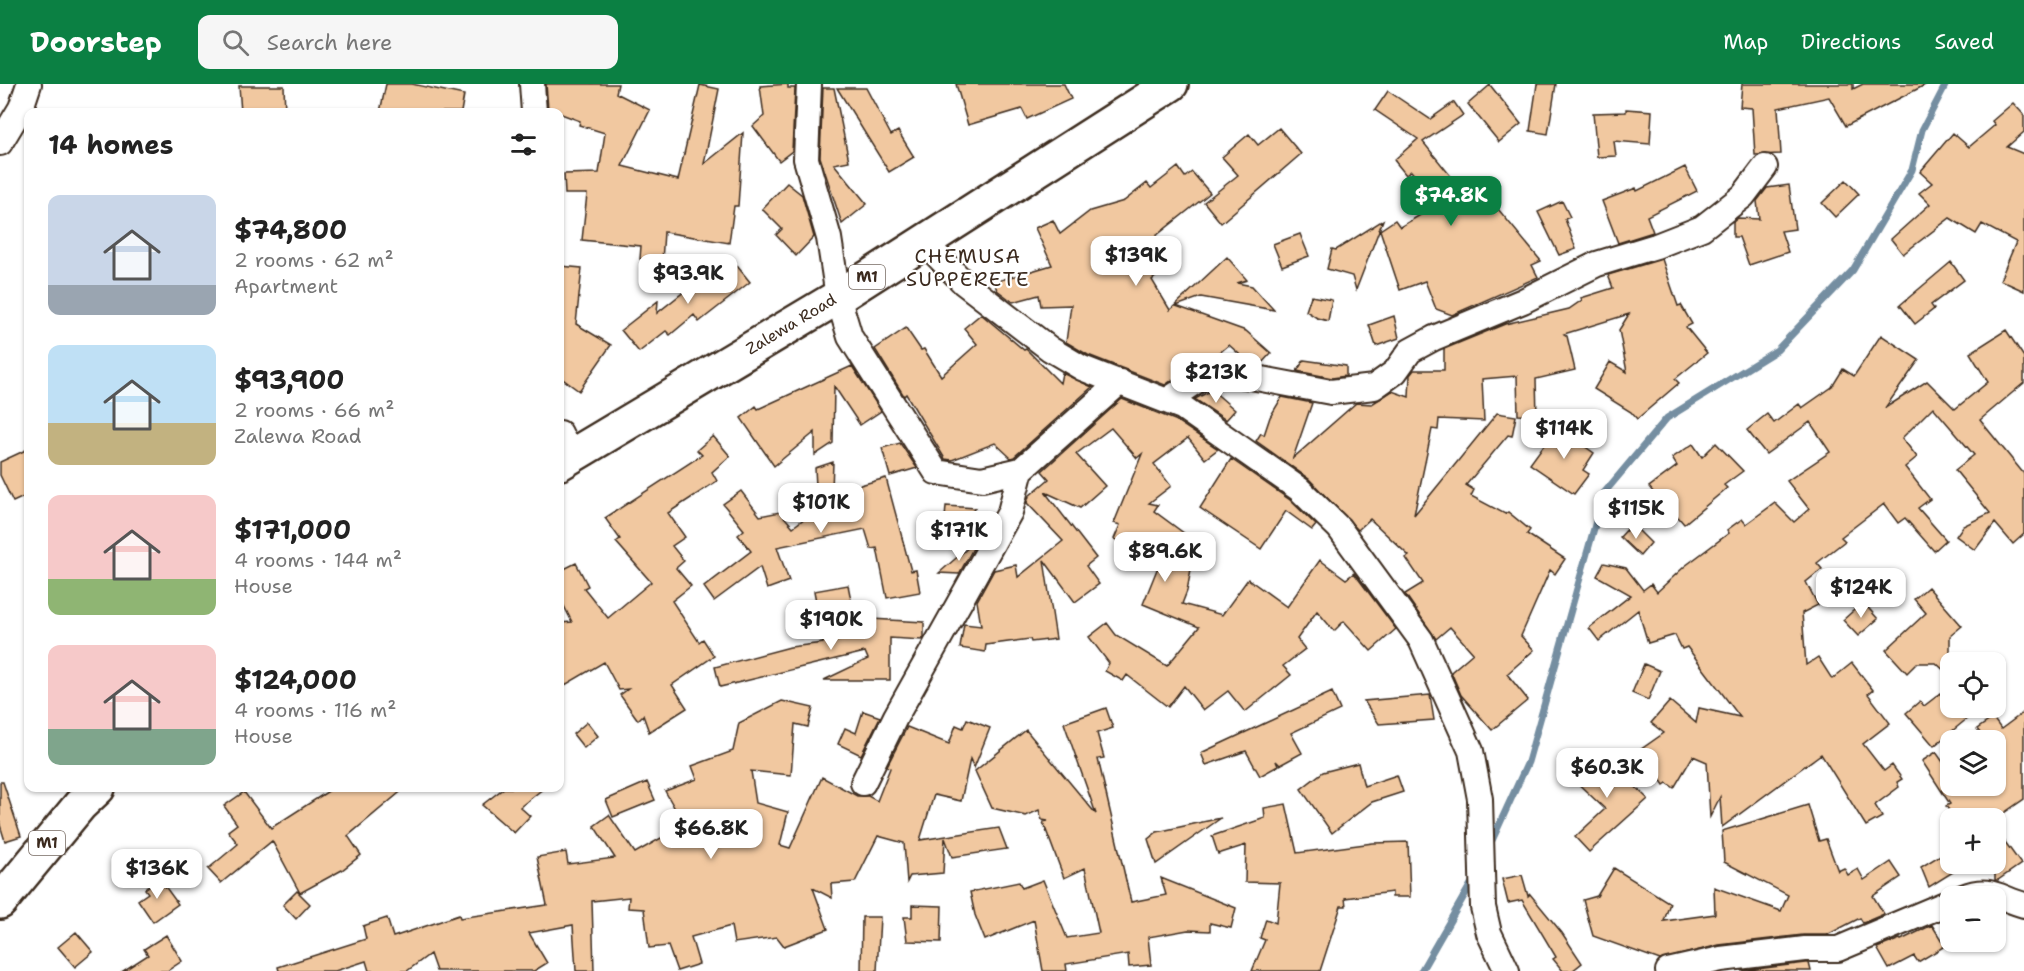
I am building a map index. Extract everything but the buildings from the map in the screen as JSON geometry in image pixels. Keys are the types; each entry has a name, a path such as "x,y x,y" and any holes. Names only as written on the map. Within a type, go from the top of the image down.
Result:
{"highway":[{"name":"Zalewa Road","path":"564,450 838,297 1171,84"},
{"name":"M1","path":"0,902 80,805 94,792"}],"street":[{"path":"0,143 21,108 29,84"},
{"path":"808,84 807,159 829,238 838,297 850,337 936,472 982,479 1021,470 1120,382"},
{"path":"1166,401 1198,380 1219,371 1331,392 1358,391 1374,387 1395,372 1410,351 1434,338 1523,301 1597,264 1702,228 1743,196 1765,167"},
{"path":"923,241 964,283 1050,349 1082,368 1182,407 1286,480 1329,516 1421,640 1471,751 1479,779 1483,907 1489,933 1507,971"},
{"path":"863,783 897,716 1010,512 1021,470"},
{"path":"2006,898 2024,905"},
{"path":"1668,971 1722,959 1805,949 1838,949 1940,906"}],"waterway":[{"path":"1489,847 1528,762 1604,493 1667,418 1777,350 1853,270 1912,170 1922,130 1946,84"},
{"path":"1421,971 1471,884"}],"district":[{"name":"CHEMUSA SUPPERETE","path":"968,268"}]}
